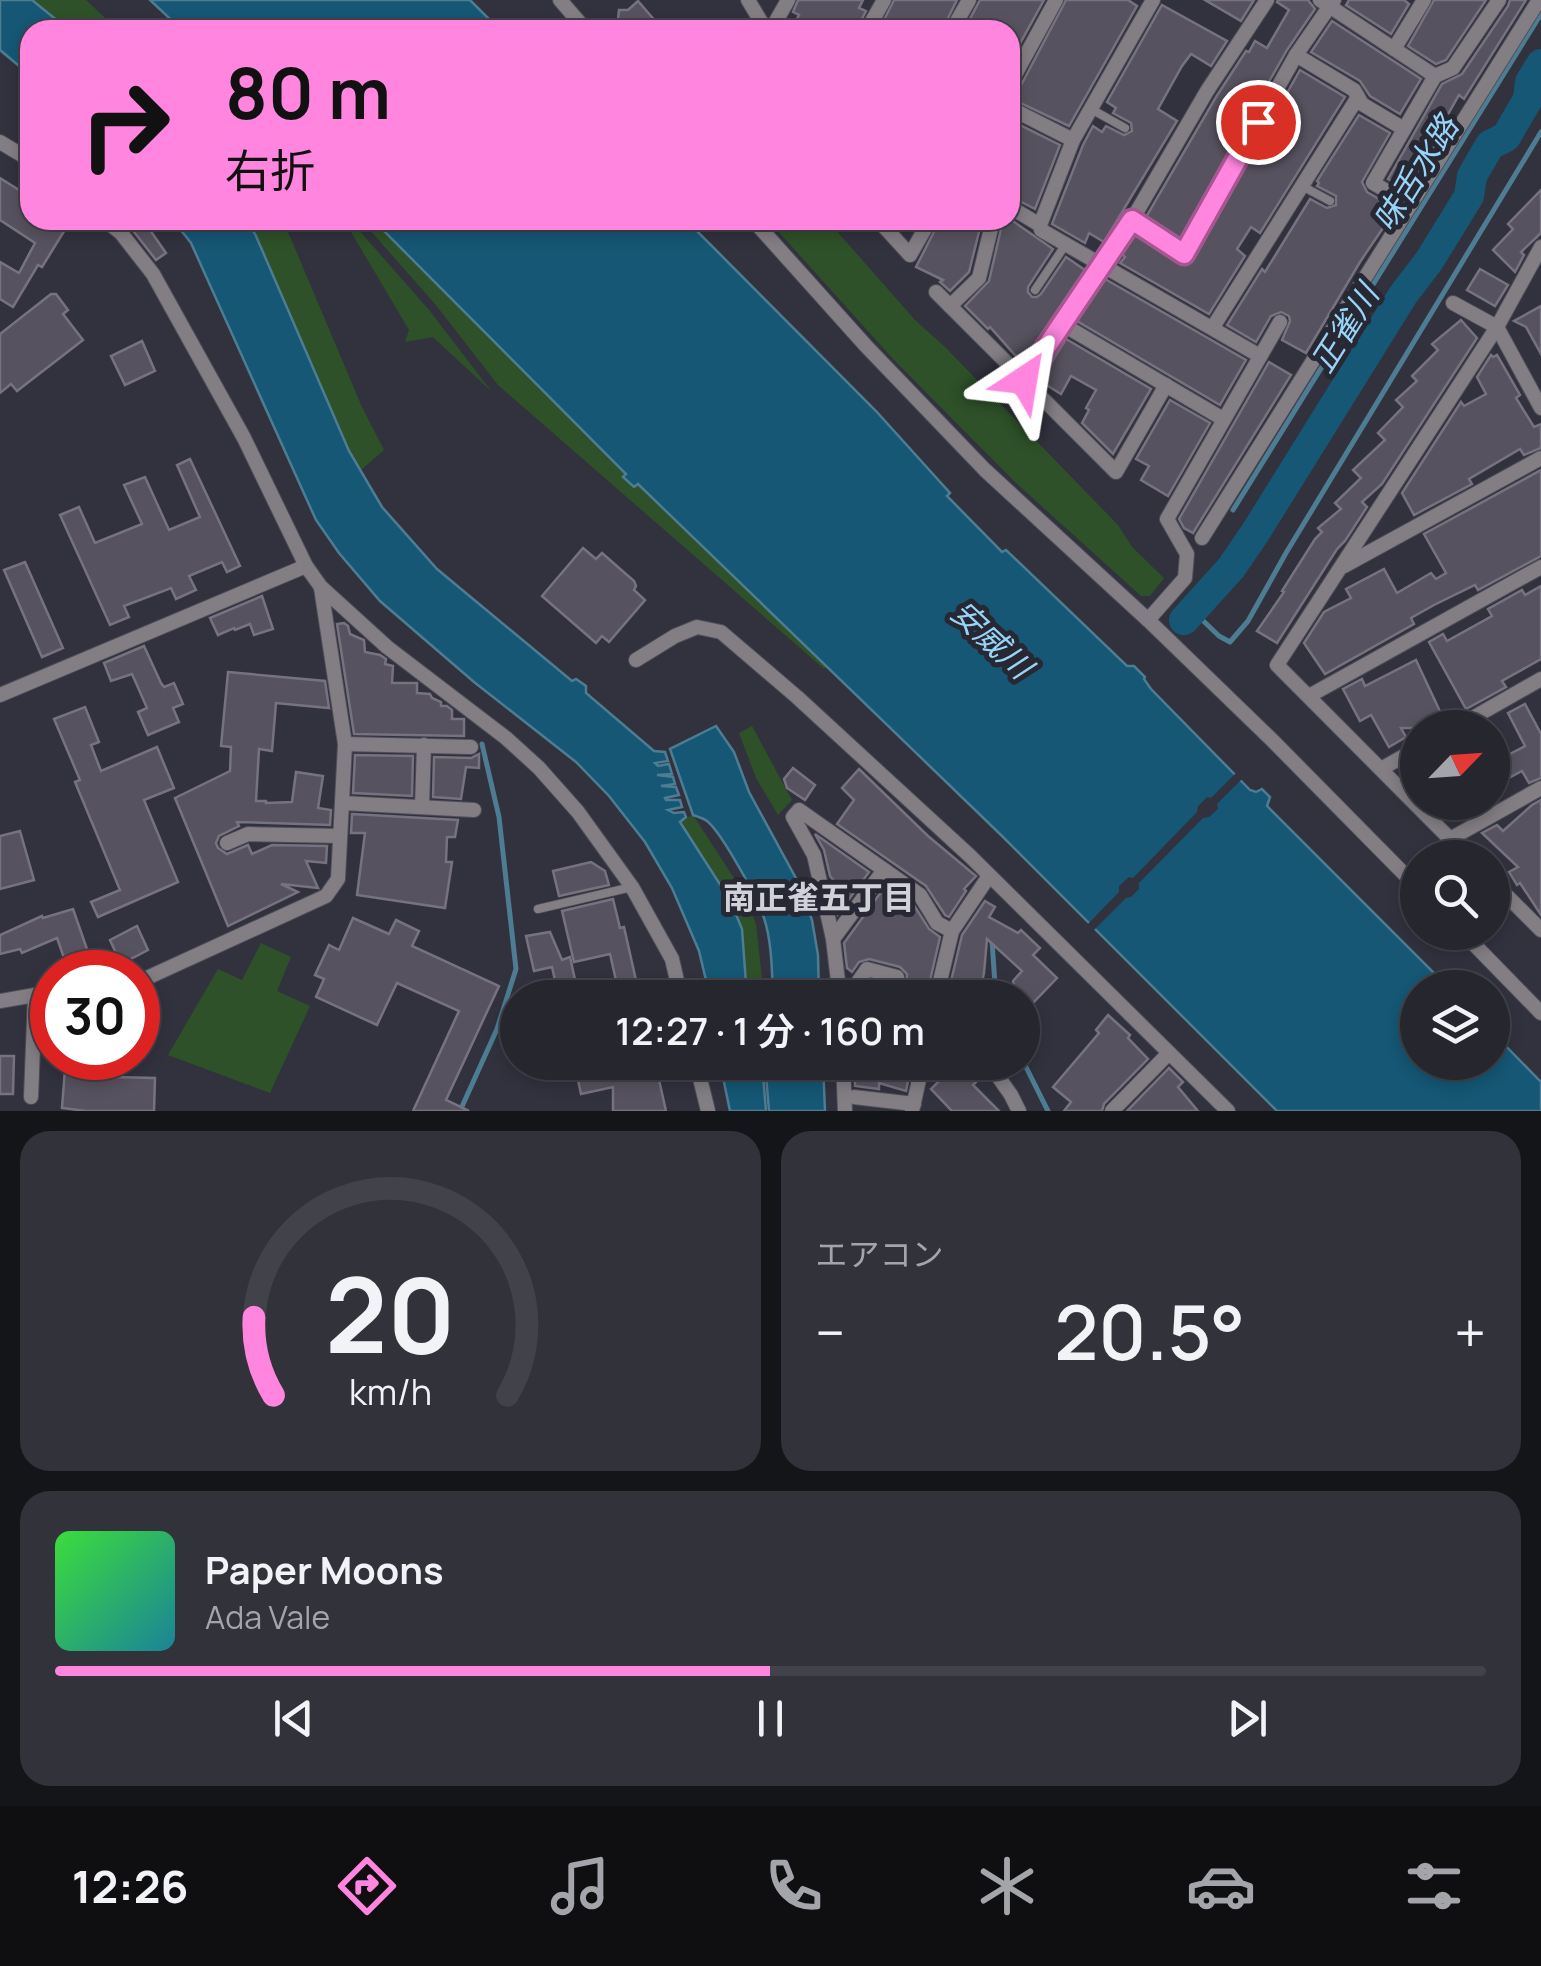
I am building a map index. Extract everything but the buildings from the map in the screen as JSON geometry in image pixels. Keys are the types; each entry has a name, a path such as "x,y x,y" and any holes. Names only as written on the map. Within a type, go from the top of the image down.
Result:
{"street":[{"path":"560,0 577,20"},
{"path":"1020,66 1056,0"},
{"path":"1024,380 1132,220 1206,91 1267,0"},
{"path":"1394,49 1424,0"},
{"path":"1410,205 1373,183 1435,76 1453,68 1498,0"},
{"path":"1202,538 1539,0"},
{"path":"1040,225 1073,140 1151,1"},
{"path":"1132,220 1184,254 1328,2 1435,76"},
{"path":"1296,56 1354,90 1362,104 1404,129"},
{"path":"1213,327 1358,97"},
{"path":"1020,113 1073,140"},
{"path":"1020,214 1260,356"},
{"path":"116,230 153,274 244,438 306,566 321,587 387,647 540,768 578,812 632,887 672,959 677,980"},
{"path":"762,230 985,470 1148,620 1400,870"},
{"path":"887,230 910,255 924,230"},
{"path":"950,306 982,285 979,278 990,230"},
{"path":"1541,247 1496,328 1278,665 1450,839 1541,788"},
{"path":"936,292 1116,472 1166,385"},
{"path":"1453,303 1496,328 1541,408"},
{"path":"1148,620 1185,578 1187,554 1167,520 1280,322"},
{"path":"1062,324 1222,419"},
{"path":"1342,566 1541,458"},
{"path":"0,694 306,566"},
{"path":"1310,696 1541,567"},
{"path":"160,972 326,896 338,878 345,744 321,587"},
{"path":"636,660 674,636 697,628 721,632 989,876 1228,1111"},
{"path":"1487,710 1541,679"},
{"path":"345,744 471,746"},
{"path":"422,807 424,746"},
{"path":"1382,769 1400,758"},
{"path":"342,803 474,810"},
{"path":"838,980 814,855 793,817 798,810 920,894 937,923 952,931"},
{"path":"228,843 248,834 340,836"},
{"path":"832,939 884,870"},
{"path":"940,980 952,931 989,876"},
{"path":"1510,898 1539,924"},
{"path":"1480,950 1541,1013"},
{"path":"859,980 866,969 896,980"},
{"path":"0,1001 30,996"},
{"path":"1112,1111 1169,1052"},
{"path":"30,1097 31,1080"},
{"path":"700,1080 708,1111"},
{"path":"850,1104 913,1107 919,1080"},
{"path":"1001,1080 1019,1111"},
{"path":"1204,1111 1216,1099"}],"lane":[{"path":"1090,110 1126,128"},
{"path":"1302,186 1330,201"},
{"path":"1035,290 1066,244"},
{"path":"538,909 632,887"}],"green space":[{"path":"32,0 86,0 107,20 57,20"},
{"path":"251,230 287,230 384,450 360,471"},
{"path":"350,230 359,230 429,310 492,392 433,337 405,342 409,330"},
{"path":"370,230 383,230 627,474 624,478 633,486 637,484 828,668 823,668 498,385 435,304"},
{"path":"777,230 836,230 915,320 1118,525 1132,547 1164,578 1150,596 1141,596 1016,483 893,359"},
{"path":"752,726 792,800 778,815 756,778 739,733"},
{"path":"693,815 743,892 756,924 762,980 746,980 742,929 730,900 680,821"},
{"path":"261,943 291,957 277,991 310,1006 270,1093 168,1055 218,969 242,980"}],"water":[{"path":"0,0 32,0 57,20 20,20 20,67 0,50"},
{"path":"150,0 470,0 490,20 171,20"},
{"path":"181,230 253,230 349,451 382,507 437,569 572,681 576,679 586,686 586,693 654,751 665,752 668,761 655,763 669,764 672,774 657,775 673,777 675,784 661,786 676,787 679,795 665,798 680,800 682,807 668,810 684,812 686,817 680,822 730,900 742,929 746,980 706,980 699,951 672,888 645,842 609,796 576,762 380,601 316,520 191,243"},
{"name":"安威川","path":"383,230 696,230 876,411 950,493 947,496 1002,552 1006,550 1127,666 1134,666 1151,689 1250,790 1262,789 1270,797 1267,806 1400,939 1400,950 1411,950 1431,970 1400,970 1400,1080 1510,1080 1510,1050 1541,1082 1541,1111 1277,1111 1001,835 638,484 634,487 623,477 626,474"},
{"path":"716,726 734,752 749,792 798,882 812,920 819,980 772,980 767,927 760,909 721,839 707,821 693,815 670,749"},
{"path":"724,1080 763,1080 766,1111 730,1111"},
{"path":"766,1080 824,1080 825,1111 769,1111"}],"pier":[{"path":"1238,771 1244,777 1217,804 1218,809 1203,818 1139,883 1139,889 1092,932 1086,926 1119,892 1119,886 1133,878 1197,812 1198,806"}],"waterway":[{"name":"味舌水路","path":"1233,510 1541,14"},
{"name":"正雀川","path":"1184,620 1231,568 1255,533 1469,196 1472,176 1490,145 1506,137 1528,99 1530,82 1541,64"},
{"path":"1193,611 1230,642 1248,621 1541,132"},
{"path":"460,1111 497,1029 516,969 499,817 482,744"},
{"path":"992,941 995,980"},
{"path":"1032,1080 1048,1111"}],"district":[{"name":"南正雀五丁目","path":"819,897"}],"route":[{"path":"1024,380 1132,220 1184,254 1258,122"}]}
